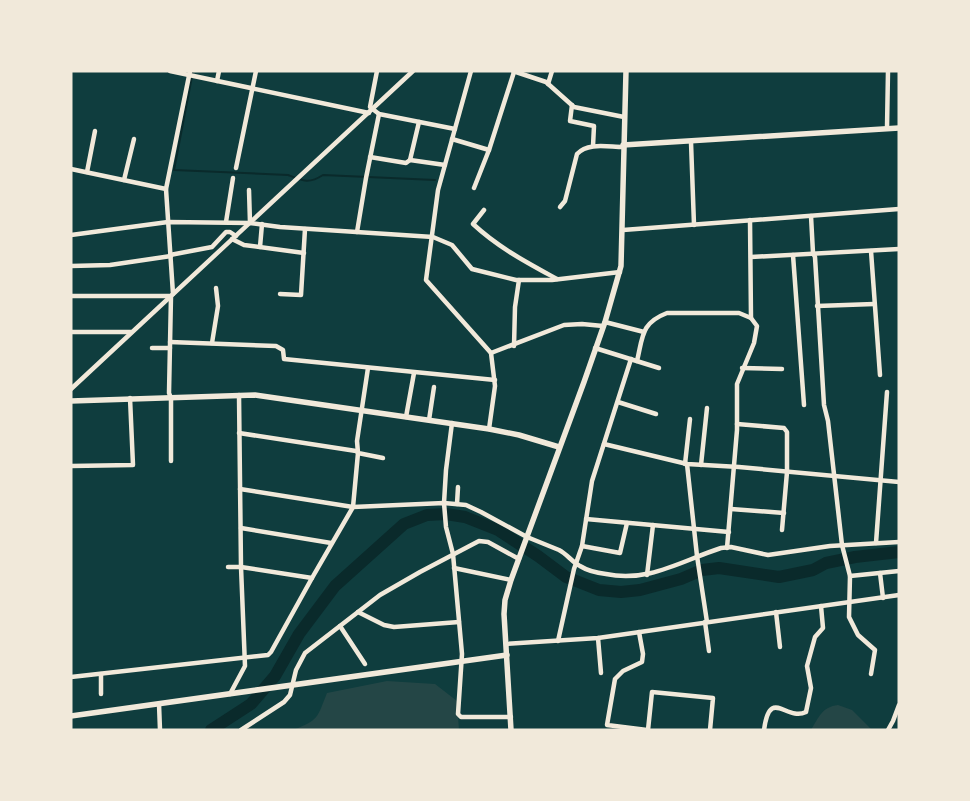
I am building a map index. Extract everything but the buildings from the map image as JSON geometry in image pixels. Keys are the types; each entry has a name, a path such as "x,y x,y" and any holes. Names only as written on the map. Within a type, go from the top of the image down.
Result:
{"street":[{"path":"170,71 189,73 217,81 455,129"},
{"path":"217,81 219,71"},
{"path":"236,168 256,71"},
{"path":"371,111 370,107 377,71"},
{"path":"71,390 413,71"},
{"path":"471,71 438,190 426,280 491,353 495,380 489,429"},
{"path":"474,188 489,150 513,71 548,84 574,107 624,116"},
{"path":"548,84 552,71"},
{"path":"511,730 505,600 604,324 620,272 623,230 626,71"},
{"path":"886,128 888,71"},
{"path":"171,461 172,398 169,393 172,295 166,189 189,73"},
{"path":"572,105 570,121 594,126 593,146"},
{"path":"356,232 380,114"},
{"path":"410,160 419,122"},
{"path":"560,207 565,201 577,154 593,146 624,146 899,128"},
{"path":"86,172 95,132"},
{"path":"124,180 134,139"},
{"path":"452,139 489,150"},
{"path":"691,142 694,225"},
{"path":"370,157 406,163 410,160 445,165"},
{"path":"71,170 166,189"},
{"path":"226,222 233,178"},
{"path":"249,190 250,223"},
{"path":"623,230 899,209"},
{"path":"484,210 473,224 506,252 557,279"},
{"path":"811,216 824,405 842,545 849,573 849,617 863,641 875,650 871,674"},
{"path":"750,220 751,318"},
{"path":"71,235 168,222 250,223 305,229 433,237 452,245 472,269 519,280 557,279 620,272"},
{"path":"260,247 262,224"},
{"path":"280,294 302,295 305,229"},
{"path":"71,266 110,265 212,246 226,232 230,232 244,245 304,253"},
{"path":"751,257 899,249"},
{"path":"871,251 880,374"},
{"path":"793,255 804,405"},
{"path":"514,346 515,307 519,280"},
{"path":"212,343 218,306 216,288"},
{"path":"71,296 172,295"},
{"path":"817,306 874,304"},
{"path":"637,361 644,332 648,324 656,317 667,313 739,313 751,318 757,326 754,344 742,368 737,384 737,424 727,548"},
{"path":"491,353 514,346 564,325 604,324 644,332"},
{"path":"71,332 132,332"},
{"path":"170,342 276,346 283,350 284,359 495,380"},
{"path":"152,348 170,348"},
{"path":"595,348 659,368"},
{"path":"558,642 575,567 582,546 592,481 632,359"},
{"path":"71,677 245,658 268,655 272,652 331,543 353,507 358,453 357,442 368,368"},
{"path":"742,368 782,368"},
{"path":"406,417 414,373"},
{"path":"429,420 434,387"},
{"path":"876,543 887,392"},
{"path":"71,401 239,394 255,395 489,429 559,447"},
{"path":"230,694 237,679 244,670 245,658 241,567 239,394"},
{"path":"71,466 133,465 130,398"},
{"path":"618,402 656,414"},
{"path":"701,465 708,408"},
{"path":"690,419 686,464 709,651"},
{"path":"452,423 444,503 446,527 453,554 463,661 458,716 511,717"},
{"path":"737,424 784,428 788,437 782,530"},
{"path":"239,433 356,451 383,458"},
{"path":"604,444 686,464 899,482"},
{"path":"457,504 458,488"},
{"path":"240,489 353,507 444,503 466,505 482,512 526,539 559,550 575,567 627,578 647,575 720,548 768,555 842,545 899,542"},
{"path":"731,508 784,513"},
{"path":"586,519 729,532"},
{"path":"582,546 620,553 627,522"},
{"path":"647,575 653,525"},
{"path":"241,528 331,543"},
{"path":"241,730 284,702 290,695 296,670 305,653 380,595 482,540 519,558"},
{"path":"228,567 241,567 312,578"},
{"path":"454,568 511,580"},
{"path":"849,573 899,571"},
{"path":"880,573 883,598"},
{"path":"506,644 598,638 899,595"},
{"path":"764,730 766,714 772,709 778,708 801,714 806,712 811,688 807,666 815,637 823,628 821,606"},
{"path":"358,612 384,625 394,627 459,622"},
{"path":"776,612 780,647"},
{"path":"340,626 365,664"},
{"path":"639,632 643,654 642,662 623,671 615,679 607,726 647,730 652,692 713,698 710,730"},
{"path":"598,638 601,673"},
{"path":"71,716 507,655"},
{"path":"101,674 102,694"},
{"path":"159,704 160,730"},
{"path":"888,730 899,705"}],"shaded area":[{"path":"387,681 435,684 457,701 459,730 293,730 308,724 316,717 327,693"},
{"path":"838,705 852,710 872,730 811,730 825,710"}],"waterway":[{"path":"193,71 174,170 288,175 306,181 314,180 323,175 435,180"},
{"path":"211,730 251,704 275,676 299,634 335,586 404,524 427,515 446,514 465,517 498,530 566,577 599,590 621,592 640,590 681,579 702,570 719,568 779,577 813,570 826,563 855,557 899,552"}]}
